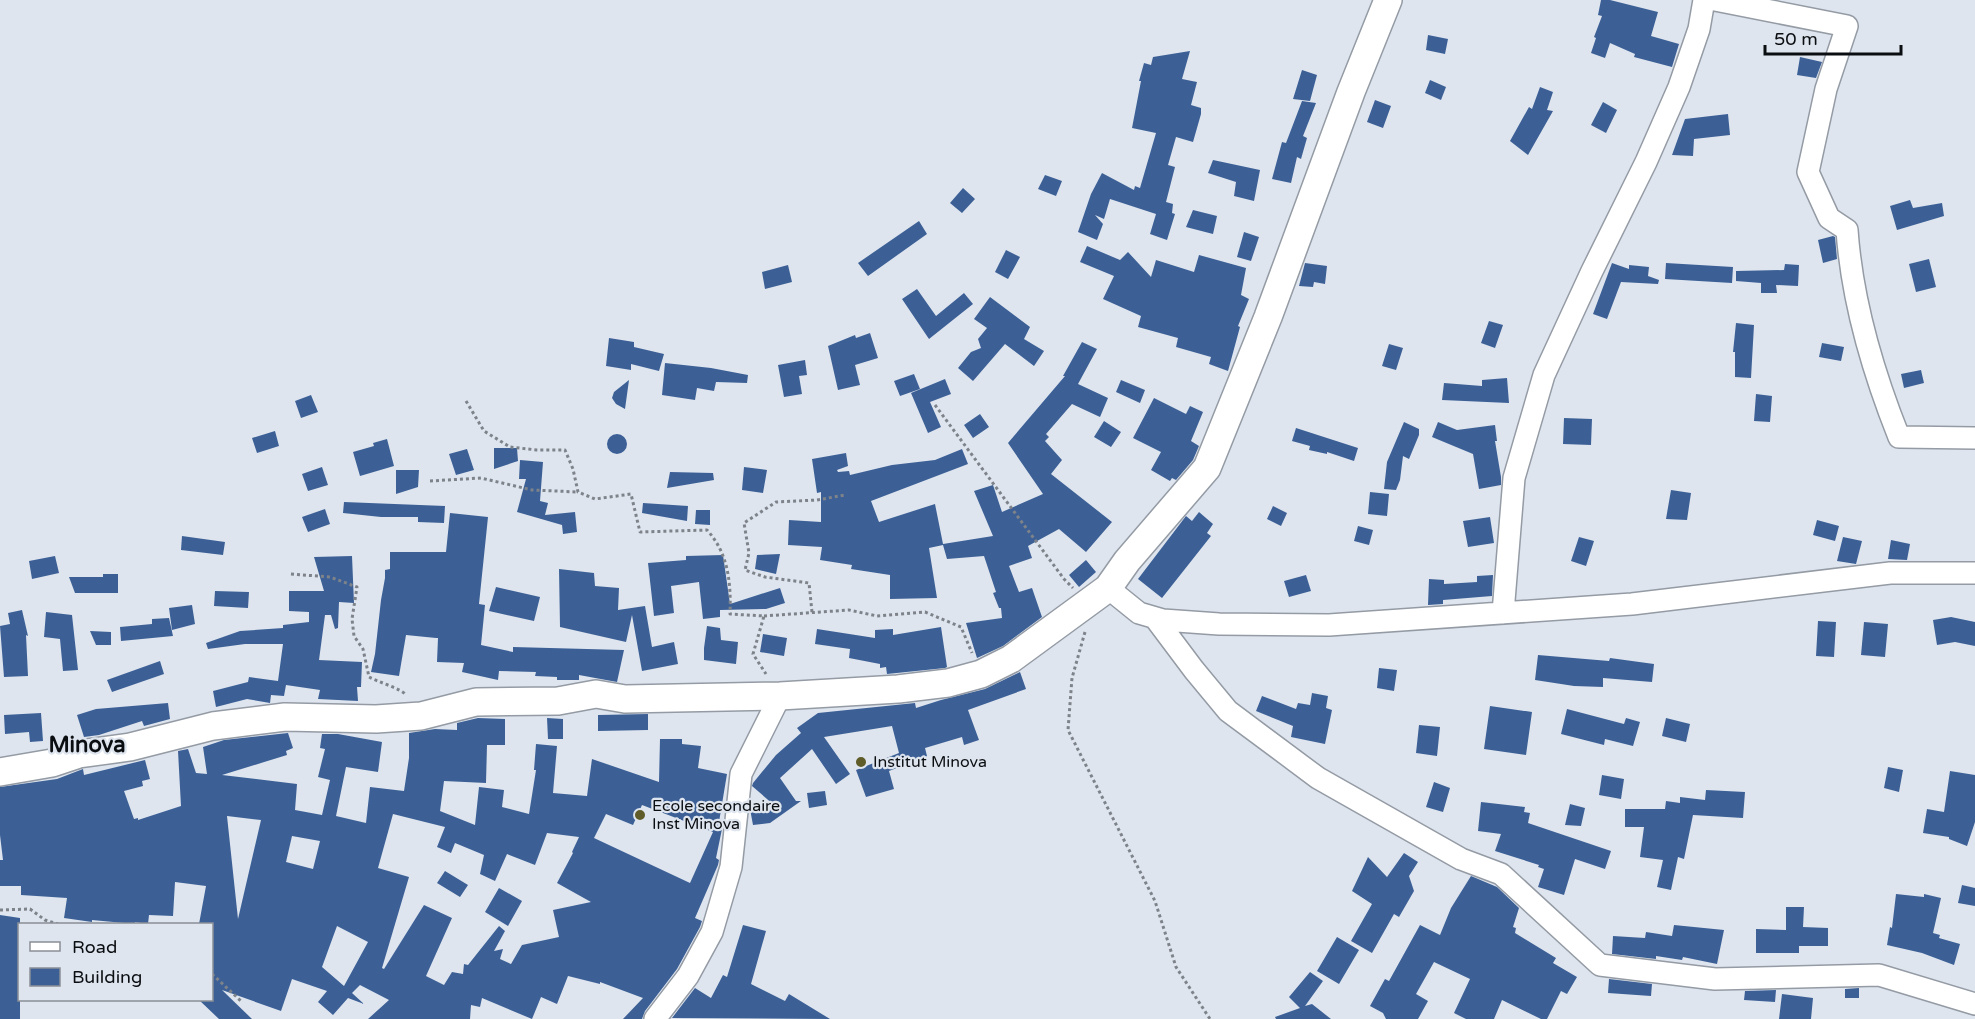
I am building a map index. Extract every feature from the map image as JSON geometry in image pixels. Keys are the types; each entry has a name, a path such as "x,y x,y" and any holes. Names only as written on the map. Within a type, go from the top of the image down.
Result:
{"street":[{"path":"0,772 52,763 79,754 130,747 213,726 285,717 376,719 421,716 476,702 558,701 596,694 625,699 780,696 898,689 948,683 981,674 1011,659 1099,596 1207,468 1268,317 1351,92 1388,0"},
{"path":"1503,613 1514,478 1544,375 1646,162 1679,87 1699,29 1704,0"},
{"path":"1715,0 1847,26 1826,89 1808,172 1829,218 1847,230 1849,260 1863,324 1882,395 1899,437 1975,438"},
{"path":"1099,596 1155,618 1219,624 1329,625 1632,604 1890,573 1975,573"},
{"path":"1155,618 1228,711 1318,778 1461,859 1501,874 1600,965 1715,979 1879,975 1975,1004"},
{"path":"655,1019 688,976 712,932 730,867 741,774 780,696"}],"path":[{"path":"466,401 484,431 510,447 565,450 573,469 578,492"},
{"path":"935,405 1064,579 1099,596 1072,678 1068,730 1155,901 1176,967 1210,1019"},
{"path":"430,481 481,478 532,490 578,492 595,499 631,494 640,532 707,530 719,543 730,585 730,614 764,616 849,610 877,616 925,612 961,627 981,674"},
{"path":"812,612 809,583 765,577 746,570 749,554 744,523 776,502 817,500 845,495"},
{"path":"291,574 330,577 357,587 352,619 354,636 363,649 369,677 385,686 403,691 421,716"},
{"path":"764,616 753,654 780,696"},
{"path":"0,910 30,909 45,920 55,923"},
{"path":"213,975 242,1002"}],"building":[{"path":"1601,0 1610,0 1658,12 1651,36 1679,44 1672,67 1634,57 1635,54 1610,43 1605,58 1591,53 1602,16 1598,15"},
{"path":"1428,35 1448,39 1445,54 1426,50"},
{"path":"1190,51 1182,79 1197,82 1191,105 1201,108 1201,114 1193,142 1176,137 1168,165 1175,167 1166,202 1173,204 1172,213 1175,214 1167,240 1150,234 1156,214 1110,199 1104,219 1095,215 1103,224 1097,240 1078,232 1091,194 1102,173 1134,190 1135,186 1140,188 1156,133 1132,128 1144,63 1151,65 1153,57"},
{"path":"1800,57 1822,62 1816,78 1797,75"},
{"path":"1302,70 1317,75 1310,101 1293,99"},
{"path":"1430,80 1446,87 1441,100 1425,93"},
{"path":"1540,87 1553,92 1547,110 1553,111 1528,155 1510,141 1529,107 1532,109"},
{"path":"1375,100 1391,106 1383,128 1367,122"},
{"path":"1302,101 1316,103 1303,136 1307,138 1301,159 1297,157 1291,183 1272,179 1282,142 1286,143"},
{"path":"1603,102 1617,110 1606,133 1591,125"},
{"path":"1728,114 1730,135 1694,139 1693,156 1672,155 1685,119"},
{"path":"1213,160 1260,170 1254,201 1234,196 1236,182 1208,173"},
{"path":"1045,175 1062,181 1056,196 1038,189"},
{"path":"963,188 975,199 962,213 950,203"},
{"path":"1910,200 1913,208 1942,203 1944,216 1897,230 1890,206"},
{"path":"1193,210 1217,216 1213,234 1186,227"},
{"path":"919,221 927,234 868,276 858,263"},
{"path":"1244,232 1259,237 1251,261 1237,257"},
{"path":"1833,236 1837,259 1823,263 1818,240"},
{"path":"1087,246 1120,260 1128,252 1151,277 1156,260 1194,272 1199,255 1246,268 1241,295 1249,299 1238,326 1240,327 1228,371 1209,364 1211,357 1176,347 1178,338 1138,327 1141,316 1103,299 1114,276 1080,262"},
{"path":"1006,250 1020,257 1008,279 995,272"},
{"path":"1929,259 1936,287 1916,292 1909,264"},
{"path":"1305,263 1327,266 1325,284 1314,282 1313,287 1299,286"},
{"path":"1612,263 1629,269 1629,265 1649,267 1648,276 1659,280 1658,284 1621,282 1607,319 1593,314"},
{"path":"1666,263 1733,267 1732,283 1665,279"},
{"path":"1785,264 1799,265 1798,286 1776,285 1777,293 1761,293 1761,283 1736,281 1736,271 1784,270"},
{"path":"788,265 792,282 765,289 762,272"},
{"path":"917,289 936,316 964,293 973,304 929,339 902,299"},
{"path":"990,297 1030,327 1024,339 1044,351 1034,366 1005,344 973,381 958,368 971,352 981,348 978,339 987,328 974,319"},
{"path":"1489,321 1503,325 1495,348 1481,343"},
{"path":"1736,323 1754,325 1751,378 1735,377 1735,352 1733,352"},
{"path":"870,333 878,358 855,365 860,385 838,390 828,346 855,335 856,338"},
{"path":"609,338 634,342 634,347 664,354 659,371 631,364 631,370 606,366"},
{"path":"1082,342 1097,349 1078,384 1108,398 1100,417 1072,404 1046,434 1049,437 1045,441 1062,460 1051,474 1112,522 1086,552 1059,529 1028,546 1032,558 1009,566 1019,592 1032,588 1042,617 1003,646 977,658 966,623 1002,618 1001,608 993,593 996,592 984,556 947,559 943,545 929,548 937,598 890,599 890,575 851,569 852,565 820,560 822,547 788,545 789,520 821,522 821,492 817,493 812,459 846,453 848,466 837,470 838,472 849,471 850,475 892,465 935,460 962,449 968,464 871,501 879,522 935,504 943,544 993,536 974,491 993,485 1002,512 1043,494 1008,443 1065,376 1063,376"},
{"path":"1822,343 1844,347 1841,361 1819,357"},
{"path":"1389,344 1403,348 1396,370 1382,366"},
{"path":"805,360 807,375 799,376 802,394 784,397 778,365"},
{"path":"665,363 748,375 747,383 716,382 714,391 697,388 695,400 662,395"},
{"path":"1921,370 1924,383 1904,388 1901,374"},
{"path":"914,374 920,389 900,396 894,381"},
{"path":"1507,378 1509,403 1442,400 1444,383 1482,386 1482,380"},
{"path":"945,379 951,394 930,402 941,427 928,433 911,393"},
{"path":"629,380 625,409 616,404 612,398 614,392"},
{"path":"1121,380 1145,390 1140,403 1116,392"},
{"path":"1756,394 1772,396 1770,422 1754,421"},
{"path":"311,395 318,412 301,418 295,401"},
{"path":"1154,398 1186,414 1190,406 1203,412 1191,441 1199,446 1193,460 1176,480 1172,478 1170,481 1151,470 1161,452 1133,438"},
{"path":"980,414 989,427 973,438 964,425"},
{"path":"1564,418 1592,419 1591,445 1563,444"},
{"path":"1104,421 1121,432 1111,447 1094,437"},
{"path":"1404,422 1419,429 1419,435 1409,459 1403,456 1400,480 1396,490 1384,489 1387,462"},
{"path":"1438,422 1457,430 1495,425 1501,485 1479,489 1473,454 1432,437"},
{"path":"1296,428 1358,448 1354,461 1327,452 1327,454 1309,450 1310,446 1292,441"},
{"path":"275,431 279,446 257,453 252,438"},
{"path":"617,434 624,437 627,444 624,451 617,454 610,451 607,444 610,437"},
{"path":"387,439 394,466 360,476 353,452 374,446 373,443"},
{"path":"494,448 517,448 518,461 494,469"},
{"path":"467,449 474,470 456,475 449,454"},
{"path":"520,460 543,462 540,501 548,503 545,515 575,512 577,532 563,534 562,525 517,512 526,479 519,479"},
{"path":"322,467 328,485 308,491 302,474"},
{"path":"744,467 767,470 763,493 742,490"},
{"path":"396,470 419,470 418,487 396,494"},
{"path":"670,472 713,473 714,480 667,488"},
{"path":"1671,490 1691,493 1687,520 1666,519"},
{"path":"1370,492 1389,494 1387,516 1368,514"},
{"path":"344,502 445,506 444,523 418,522 418,517 381,517 343,513"},
{"path":"643,503 688,506 687,521 642,513"},
{"path":"1273,506 1287,513 1281,526 1267,519"},
{"path":"325,509 330,524 308,532 302,517"},
{"path":"696,510 710,510 710,525 695,524"},
{"path":"1199,512 1213,524 1207,533 1211,536 1162,598 1138,579 1186,516 1192,521"},
{"path":"450,513 488,517 479,604 485,605 481,645 513,652 513,647 624,650 617,682 579,675 579,680 557,680 557,677 535,676 536,672 499,671 498,680 462,672 464,663 437,662 438,638 406,635 399,676 371,672 385,570 390,569 390,552 446,552"},
{"path":"1490,517 1494,543 1468,547 1463,521"},
{"path":"1817,520 1839,526 1835,541 1813,535"},
{"path":"1358,526 1373,530 1369,545 1354,541"},
{"path":"182,536 225,542 223,555 181,550"},
{"path":"1579,537 1594,541 1586,566 1571,561"},
{"path":"1843,537 1862,541 1856,564 1837,561"},
{"path":"1891,540 1910,544 1907,560 1888,559"},
{"path":"780,554 776,574 755,569 757,555"},
{"path":"723,555 730,604 780,588 785,603 766,609 720,610 720,617 703,619 699,582 671,586 674,613 654,616 648,563 686,560 686,556"},
{"path":"55,556 59,573 32,579 29,561"},
{"path":"352,556 354,603 339,602 338,628 335,629 331,615 325,615 319,660 362,662 361,687 357,687 358,701 318,699 320,690 286,685 284,696 271,695 270,703 247,699 216,707 213,691 248,682 249,677 278,681 283,644 245,644 208,649 206,643 240,631 283,628 283,625 309,622 309,612 289,611 289,591 324,591 314,557"},
{"path":"1086,560 1096,572 1079,587 1069,575"},
{"path":"559,569 594,573 595,586 619,588 618,610 645,606 652,647 674,642 678,664 642,671 632,615 626,642 560,627"},
{"path":"103,574 118,574 118,593 75,593 69,577 103,577"},
{"path":"1306,575 1311,591 1289,597 1284,581"},
{"path":"1493,575 1492,596 1443,600 1443,604 1428,605 1429,579 1444,580 1444,584 1477,582 1477,576"},
{"path":"496,587 540,597 534,621 489,611"},
{"path":"215,591 249,592 248,608 214,606"},
{"path":"192,605 195,624 172,630 169,608"},
{"path":"22,610 28,636 26,635 28,676 4,677 0,626 10,624 8,613"},
{"path":"46,612 72,615 78,670 63,671 60,639 44,637"},
{"path":"1951,617 1975,622 1975,646 1955,642 1937,645 1933,620"},
{"path":"169,618 173,636 121,641 120,627 152,624 152,619"},
{"path":"1818,621 1836,622 1834,657 1816,656"},
{"path":"1864,622 1888,624 1885,657 1861,655"},
{"path":"707,626 720,628 721,640 738,642 736,664 704,660"},
{"path":"941,627 947,667 945,668 887,674 886,667 880,668 880,664 849,658 850,649 815,644 817,629 875,638 875,630 893,629 893,635"},
{"path":"90,631 111,632 111,645 96,645"},
{"path":"763,634 787,638 784,656 760,652"},
{"path":"1538,655 1609,661 1610,658 1654,664 1652,682 1603,678 1603,687 1574,686 1535,680"},
{"path":"160,661 164,674 112,692 107,680"},
{"path":"1379,668 1397,670 1394,691 1377,688"},
{"path":"1020,672 1026,689 968,710 979,740 964,745 962,737 925,748 927,756 889,771 894,789 866,797 856,770 899,753 892,726 824,737 850,774 836,784 812,749 780,778 796,801 801,801 770,823 753,825 750,809 774,805 752,786 753,783 776,755 801,733 797,728 818,713 915,703 916,708 985,689"},
{"path":"1312,693 1328,696 1326,708 1332,710 1325,744 1291,737 1293,726 1256,711 1262,696 1296,709 1298,703 1310,705"},
{"path":"168,703 170,719 144,726 142,721 99,735 84,737 77,715 96,709"},
{"path":"1490,706 1532,712 1526,755 1484,749"},
{"path":"1567,709 1624,724 1626,718 1640,722 1633,746 1605,739 1604,745 1561,734"},
{"path":"41,713 43,741 30,742 29,732 5,734 4,715"},
{"path":"648,714 648,730 598,731 598,715"},
{"path":"478,718 505,719 505,745 487,745 486,783 444,781 440,811 475,825 479,787 504,790 502,807 529,814 536,770 534,770 536,744 557,746 553,793 587,796 592,759 659,782 660,739 682,739 682,744 701,746 698,768 727,774 718,828 722,829 716,858 719,860 695,918 702,921 700,927 677,969 645,1011 642,1019 623,1019 643,998 600,982 600,984 568,976 557,1004 541,997 532,1019 482,998 480,1007 471,1005 470,1019 368,1019 389,1000 360,985 352,993 364,1004 348,998 333,1015 318,1002 327,991 292,979 281,1011 222,990 252,1019 219,1019 200,1001 213,1001 213,923 199,923 206,886 175,882 173,916 149,915 148,923 124,923 64,918 67,898 21,895 21,886 0,886 0,860 3,860 0,835 0,787 57,779 83,769 84,775 145,760 150,779 142,781 143,786 124,791 134,819 138,818 138,820 181,806 178,751 188,749 196,773 207,774 203,747 224,740 288,733 293,748 286,751 287,755 222,775 297,784 295,810 322,815 330,780 318,777 325,749 320,748 322,734 338,734 382,742 378,772 346,767 336,816 366,823 370,787 404,791 409,758 409,733 435,729 457,730 457,723","holes":["642,805 713,832 690,883 594,838 606,814 633,825","393,814 445,827 437,847 451,853 455,843 484,855 480,874 495,881 507,854 535,865 547,833 579,837 557,883 591,902 553,910 559,937 522,945 511,964 500,959 503,949 494,951 505,931 499,926 468,965 464,964 463,974 452,972 444,985 426,976 452,918 424,905 384,969 382,968 409,877 378,868","227,816 261,820 238,919","292,836 320,841 313,869 286,862","337,926 368,942 344,986 322,967"]},
{"path":"547,718 563,719 563,739 548,739"},
{"path":"1666,718 1690,724 1686,742 1662,736"},
{"path":"1419,725 1440,727 1437,756 1416,753"},
{"path":"1888,767 1903,770 1899,792 1884,788"},
{"path":"1950,771 1975,775 1975,822 1967,846 1949,837 1923,833 1927,809 1944,812"},
{"path":"1602,775 1624,779 1621,799 1599,795"},
{"path":"1434,782 1450,788 1443,812 1426,807"},
{"path":"1706,790 1745,792 1743,818 1693,815 1684,859 1678,857 1671,890 1657,887 1663,860 1640,857 1644,827 1625,827 1625,809 1665,809 1666,801 1680,803 1680,797 1705,800"},
{"path":"825,791 827,805 809,808 807,793"},
{"path":"1481,802 1525,807 1524,812 1530,813 1528,823 1611,851 1605,869 1575,859 1564,895 1538,887 1544,869 1538,867 1539,865 1495,851 1501,834 1478,831"},
{"path":"1570,804 1585,808 1581,826 1565,825"},
{"path":"1404,853 1418,862 1409,876 1414,891 1399,917 1394,914 1372,953 1351,941 1372,904 1352,891 1368,857 1387,877"},
{"path":"445,871 468,885 460,897 437,883"},
{"path":"1471,876 1497,887 1519,908 1513,927 1516,928 1515,933 1556,958 1553,963 1577,977 1567,994 1561,991 1547,1019 1541,1019 1502,1000 1494,1019 1466,1019 1454,1013 1470,979 1434,962 1416,994 1428,1001 1418,1019 1386,1019 1383,1013 1370,1006 1385,979 1389,981 1420,925 1440,935 1451,908"},
{"path":"1962,885 1975,888 1975,906 1958,903"},
{"path":"499,888 522,901 508,926 485,912"},
{"path":"1896,894 1924,897 1924,894 1941,898 1933,933 1940,935 1939,938 1960,944 1954,965 1922,953 1887,945 1890,927 1892,928"},
{"path":"1786,907 1804,907 1803,927 1828,928 1828,946 1799,946 1799,953 1756,953 1756,929 1786,930"},
{"path":"0,915 20,918 20,923 18,923 18,1001 20,1001 20,1019 0,1019"},
{"path":"743,925 766,931 751,984 785,1001 789,994 830,1019 672,1018 695,988 711,998 723,975 727,977"},
{"path":"1674,925 1724,930 1717,964 1683,957 1682,960 1656,956 1656,959 1612,954 1613,936 1645,938 1646,932 1672,936"},
{"path":"1337,937 1359,950 1339,984 1317,971"},
{"path":"1310,972 1323,981 1305,1006 1312,1004 1331,1019 1276,1019 1275,1017 1300,1008 1289,997"},
{"path":"1609,979 1652,984 1651,996 1608,993"},
{"path":"1859,988 1859,998 1845,998 1845,989"},
{"path":"1776,990 1775,1002 1744,1000 1745,991"},
{"path":"1782,994 1813,998 1811,1019 1779,1019"}],"place":[{"name":"Institut Minova","path":"861,762"},
{"name":"Ecole secondaire Inst Minova","path":"640,815"}],"district":[{"name":"Minova","path":"87,745"}]}
